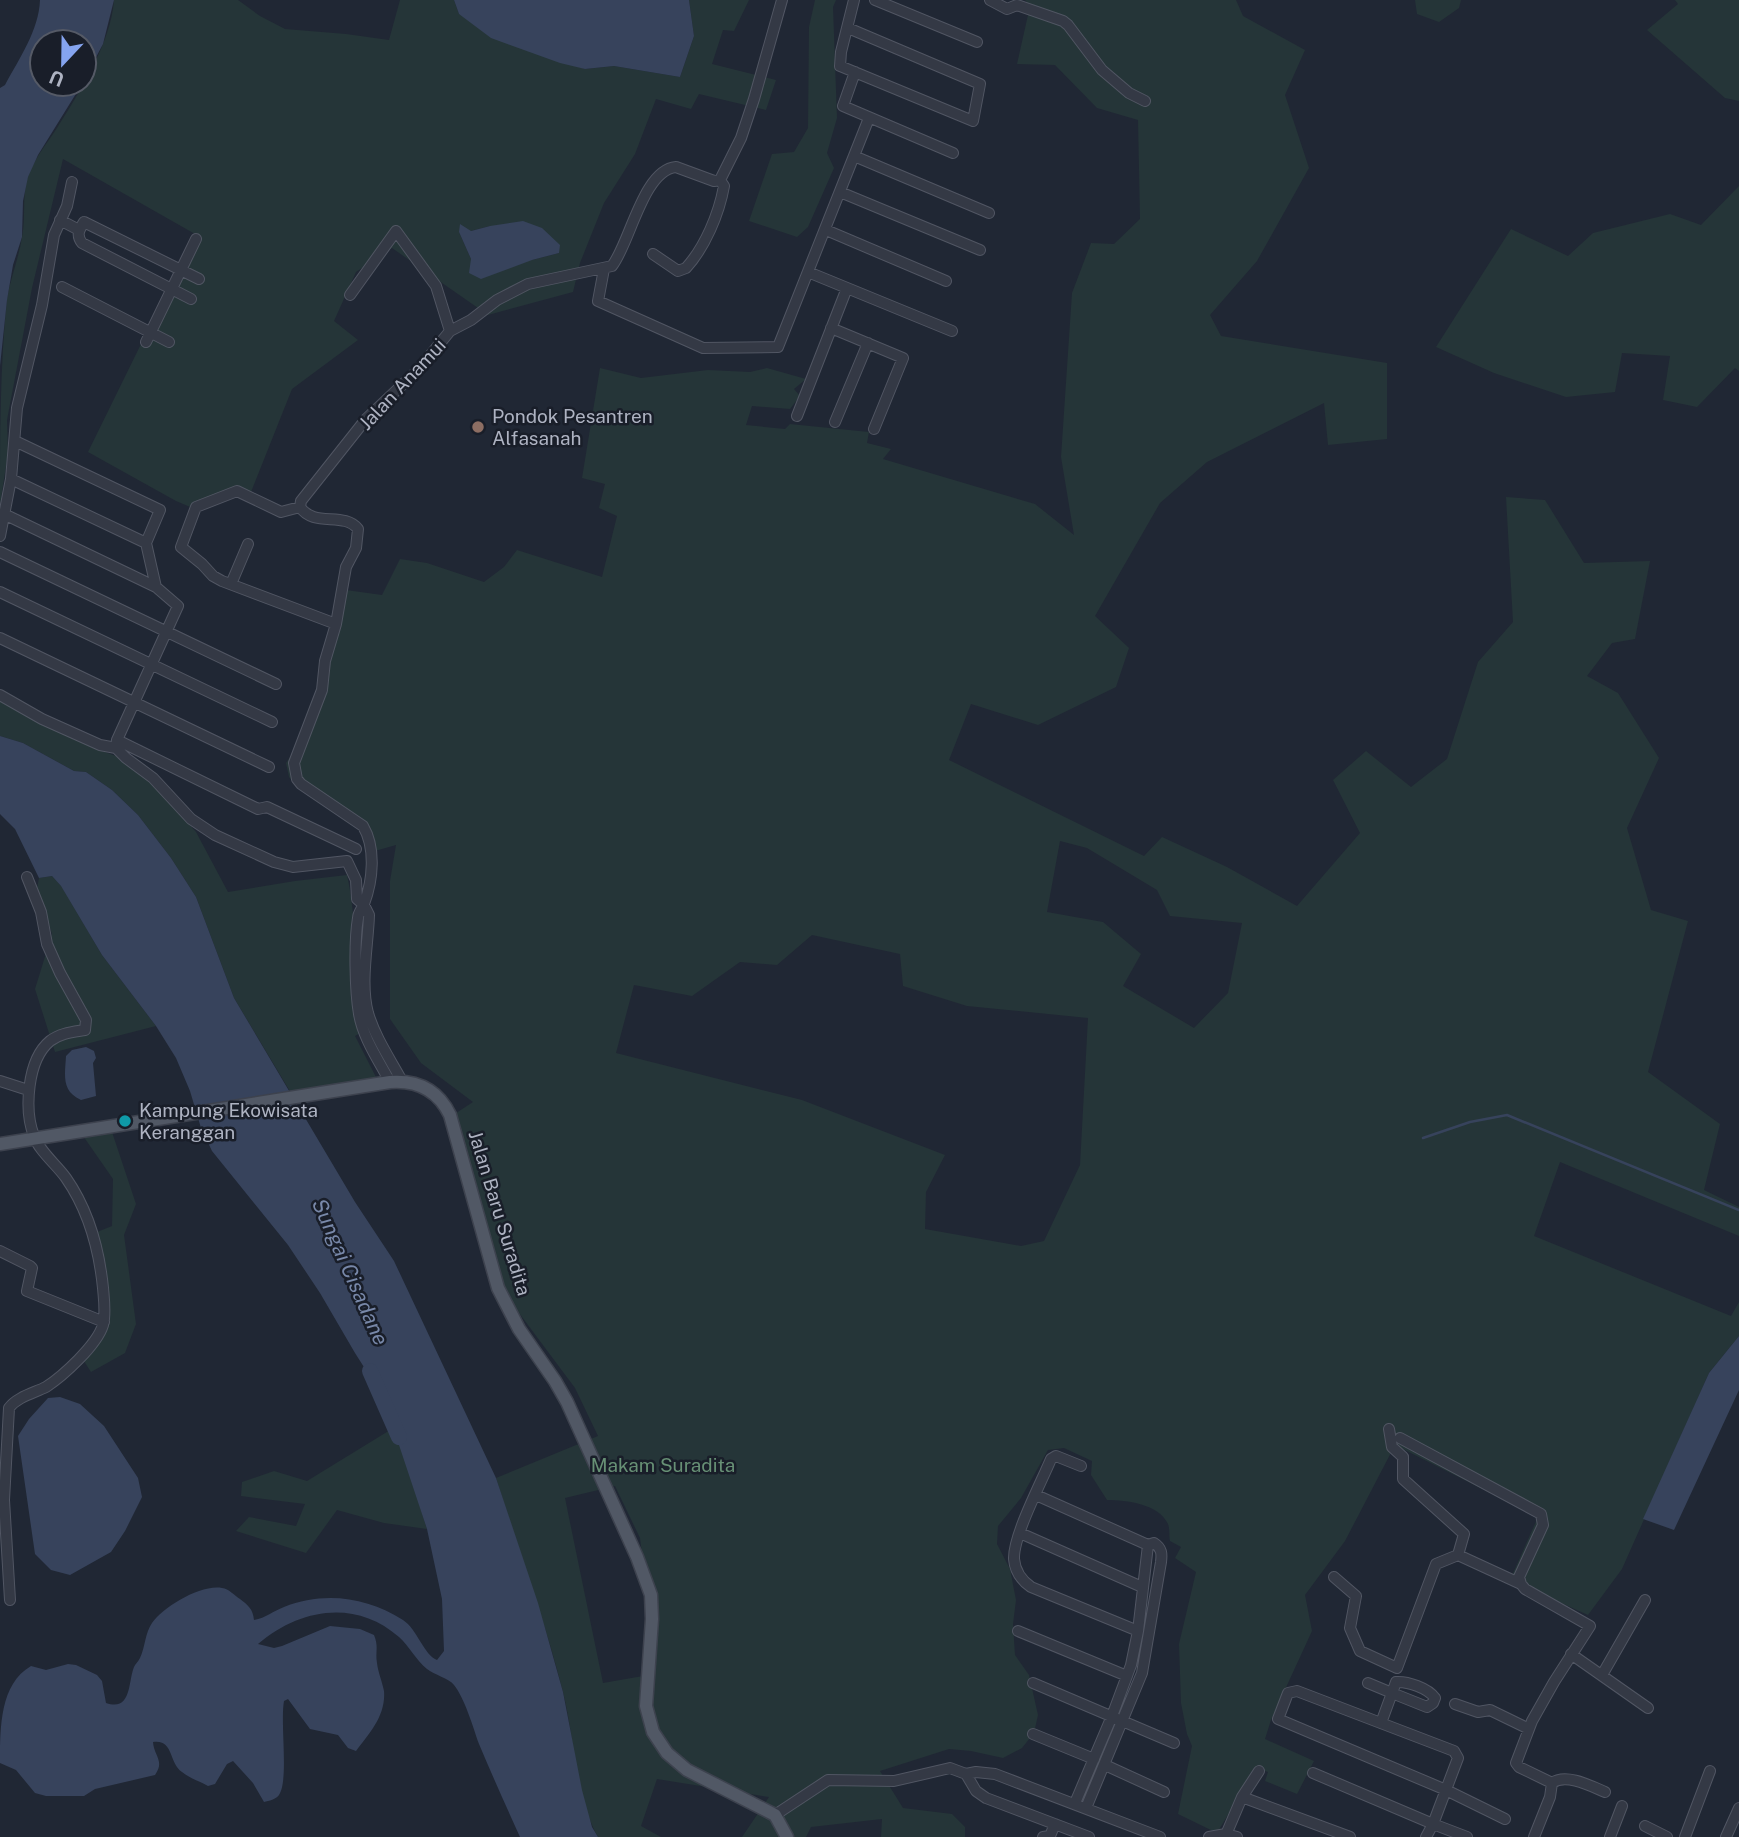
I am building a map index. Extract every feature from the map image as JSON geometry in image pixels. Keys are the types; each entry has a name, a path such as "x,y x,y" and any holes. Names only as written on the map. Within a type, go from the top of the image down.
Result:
{"main road":[{"path":"0,1143 391,1082"},
{"name":"Jalan Baru Suradita","path":"391,1082 417,1084 431,1091 447,1108 498,1288 519,1329 567,1402 644,1574 652,1607 646,1706 653,1732 667,1753 687,1770 775,1815"},
{"path":"775,1815 787,1837"}],"street":[{"path":"720,180 741,138 782,0"},
{"path":"848,28 980,84 973,121 840,66 841,52 854,0"},
{"path":"875,0 977,42"},
{"path":"990,0 1007,9 1017,5 1063,20 1102,70 1129,93 1144,101"},
{"path":"855,72 844,106 953,153"},
{"path":"720,180 714,181 676,167 659,174 635,215 621,255 612,266 604,269 598,301 703,348 778,348 869,118"},
{"path":"853,156 989,213"},
{"path":"653,254 678,271 686,268 704,241 722,200 724,186 720,180"},
{"path":"0,536 11,479 17,408 42,305 54,235 67,206 72,182"},
{"path":"840,192 980,250"},
{"path":"60,220 79,230"},
{"path":"191,299 82,243 78,238 79,230 84,222 199,279"},
{"path":"826,230 946,281"},
{"path":"350,295 396,231 436,286 450,331"},
{"path":"148,337 196,239"},
{"name":"Jalan Anamui","path":"300,507 301,501 366,419 419,369 450,331 471,320 497,300 528,284 604,269"},
{"path":"808,272 952,331"},
{"path":"62,288 148,337 169,342"},
{"path":"797,416 846,288"},
{"path":"831,328 903,358 874,429"},
{"path":"835,422 868,343"},
{"path":"15,441 160,510 146,543 156,587"},
{"path":"11,479 146,543"},
{"path":"336,624 213,576 194,557 181,549 196,507 237,491 281,512 300,507 304,513 317,519 349,522 358,528 356,548 346,567 336,624 326,661 322,690 294,769 301,784 363,826 369,836 372,863 364,905"},
{"path":"6,515 156,587 178,606 117,744"},
{"path":"231,584 248,544"},
{"path":"0,552 276,684"},
{"path":"0,592 272,722"},
{"path":"0,638 269,767"},
{"path":"0,695 42,719 100,745 117,744 258,809 267,807 356,849"},
{"path":"117,744 126,758 153,778 191,819 215,835 274,862 293,867 347,861 356,880 357,899 369,915 366,987 368,1011 391,1082"},
{"path":"10,1600 4,1500 9,1408 62,1376 95,1339 104,1322 101,1268 89,1222 66,1177 34,1139 28,1090 39,1054 48,1042 61,1035 85,1030 86,1020 47,944 41,912 27,877"},
{"path":"0,1081 28,1090"},
{"path":"0,1251 32,1268 27,1291 104,1322"},
{"path":"1389,1429 1392,1447 1404,1457 1403,1479 1464,1534 1458,1555"},
{"path":"1400,1438 1541,1514 1542,1525 1519,1577 1521,1584 1525,1589 1590,1626 1529,1729 1516,1763 1552,1783"},
{"path":"1081,1466 1062,1457 1053,1457 1020,1533 1014,1558 1017,1571 1031,1587 1138,1631"},
{"path":"1036,1495 1148,1545 1150,1543 1159,1546 1161,1562 1142,1673 1086,1808"},
{"path":"1020,1533 1142,1587"},
{"path":"1075,1803 1128,1676 1138,1631 1148,1545"},
{"path":"1334,1577 1356,1596 1350,1628 1360,1651 1397,1668 1436,1564 1458,1555 1521,1584"},
{"path":"1602,1675 1646,1600"},
{"path":"1018,1631 1128,1676"},
{"path":"1571,1654 1648,1708"},
{"path":"1032,1683 1174,1743"},
{"path":"1368,1683 1392,1693 1381,1723"},
{"path":"1426,1837 1433,1824 1446,1790 1458,1758 1457,1754 1297,1691 1289,1693 1278,1719 1446,1790 1505,1819"},
{"path":"1455,1704 1478,1712 1490,1710 1529,1729"},
{"path":"1033,1734 1094,1759"},
{"path":"1105,1765 1164,1792"},
{"path":"775,1815 828,1780 894,1781 950,1768 966,1774 995,1774 1160,1837"},
{"path":"1226,1835 1242,1797 1259,1771"},
{"path":"1685,1837 1710,1771"},
{"path":"1313,1773 1467,1837"},
{"path":"966,1774 976,1791 986,1798 1089,1837"},
{"path":"1534,1837 1550,1797 1552,1783 1556,1779 1566,1779 1605,1792"},
{"path":"1242,1797 1350,1837"},
{"path":"1610,1837 1622,1806"},
{"path":"1726,1837 1739,1808"},
{"path":"1043,1837 1050,1836 1055,1824"},
{"path":"1645,1826 1667,1837"},
{"path":"1209,1837 1237,1837"}],"green space":[{"path":"114,0 238,0 285,29 389,40 400,0 454,0 459,14 585,69 614,66 680,77 694,36 689,0 749,0 734,31 723,30 712,64 776,80 766,110 699,94 691,109 656,99 635,154 604,203 580,263 573,292 488,315 392,248 356,272 334,321 358,340 292,389 249,497 231,489 195,509 88,452 195,234 63,159 32,288 7,420 8,453 0,505 1,401 7,298 23,230 27,179 36,159 75,98 98,98 98,55 107,33","holes":["490,226 559,253 532,260 471,259 459,232"]},
{"path":"815,0 836,0 833,7 837,118 827,153 834,168 808,227 797,237 749,221 772,154 794,152 808,128 809,27"},
{"name":"Makam Suradita","path":"1025,0 1236,0 1243,16 1305,50 1285,95 1309,168 1257,261 1210,315 1221,336 1387,363 1387,439 1328,445 1324,403 1207,462 1160,503 1095,616 1129,648 1116,687 1038,725 971,704 949,760 1144,856 1162,837 1227,867 1297,906 1360,833 1333,780 1366,751 1411,787 1447,759 1478,662 1513,622 1506,497 1545,500 1584,563 1650,561 1635,639 1612,643 1587,676 1618,693 1659,758 1627,828 1651,910 1688,921 1648,1072 1720,1124 1704,1190 1739,1207 1739,1236 1560,1162 1534,1236 1731,1316 1739,1302 1739,1336 1709,1373 1622,1569 1588,1615 1510,1580 1538,1517 1395,1445 1345,1541 1305,1595 1312,1631 1265,1739 1314,1761 1297,1794 1265,1781 1268,1772 1256,1768 1217,1833 1178,1814 1192,1746 1181,1703 1179,1644 1196,1572 1175,1558 1181,1547 1170,1541 1169,1526 1164,1517 1141,1504 1107,1500 1091,1475 1092,1461 1064,1448 1048,1450 1021,1498 998,1526 997,1544 1010,1569 1016,1600 1013,1624 1015,1655 1029,1675 1038,1715 1034,1733 1022,1748 1003,1758 949,1749 880,1771 903,1808 952,1814 965,1827 965,1837 881,1837 882,1819 811,1827 806,1837 742,1837 769,1797 657,1779 641,1826 661,1837 598,1837 584,1803 556,1665 496,1478 598,1436 575,1388 490,1274 447,1119 473,1102 421,1063 390,1019 390,881 396,845 375,851 368,831 296,785 289,777 286,763 314,723 325,688 346,590 382,595 400,559 427,563 484,582 504,567 517,550 602,577 617,516 599,508 605,484 582,478 600,368 641,378 708,370 750,372 767,368 806,379 794,389 800,396 790,409 752,406 746,425 785,429 790,424 869,432 867,443 891,449 883,459 1035,504 1074,535 1061,457 1072,293 1091,243 1114,244 1140,219 1138,120 1097,108 1055,65 1017,64 1030,6","holes":["1060,841 1087,848 1157,890 1170,916 1242,923 1228,993 1194,1028 1123,986 1141,954 1103,922 1047,912","812,935 900,954 903,986 967,1006 1088,1018 1080,1165 1044,1241 1021,1246 925,1229 926,1192 945,1155 802,1100 616,1053 634,985 692,996 740,962 777,965","615,1486 640,1538 648,1601 643,1676 603,1683 565,1498"]},
{"path":"1415,0 1461,0 1459,8 1439,22 1417,14"},
{"path":"1675,0 1739,0 1739,101 1725,98 1647,30 1678,4"},
{"path":"1739,186 1739,371 1735,368 1697,407 1663,400 1670,356 1622,353 1615,392 1566,397 1494,373 1436,347 1511,229 1568,256 1593,233 1670,214 1701,225"},
{"path":"0,699 91,747 116,756 155,786 196,832 228,892 347,875 353,914 362,1032 355,1036 377,1079 294,1098 234,998 196,897 171,858 138,815 112,790 86,772 74,771 23,743 0,736"},
{"path":"52,876 62,887 102,955 156,1026 55,1052 35,989 52,934 37,888 39,878"},
{"path":"108,1120 136,1204 124,1235 136,1324 125,1353 91,1372 78,1352 108,1325 97,1279 92,1234 112,1226 113,1179 81,1133"},
{"path":"395,1427 427,1529 384,1523 337,1510 306,1553 236,1531 249,1517 296,1526 305,1504 241,1496 242,1482 274,1471 307,1481"}],"water":[{"path":"40,0 114,0 98,53 98,28 34,28"},
{"path":"454,0 689,0 694,36 680,77 614,66 585,69 560,63 491,38 459,14"},
{"path":"28,42 28,98 73,98 38,155 28,177 23,201 22,237 13,265 7,300 0,366 0,88 5,85"},
{"path":"523,221 542,228 560,245 559,253 481,279 469,273 471,259 459,232 460,224 471,231"},
{"path":"0,736 23,743 74,771 86,772 112,790 138,815 171,858 196,897 234,998 355,1202 394,1261 496,1478 538,1603 563,1692 582,1790 592,1827 598,1837 520,1837 465,1705 454,1685 427,1669 399,1637 382,1625 347,1613 328,1613 292,1622 258,1644 274,1648 282,1646 330,1626 360,1629 374,1635 384,1691 380,1716 356,1751 348,1748 338,1735 310,1729 288,1699 284,1701 282,1788 279,1795 272,1800 264,1802 253,1783 233,1761 227,1764 215,1784 208,1786 191,1778 178,1768 168,1748 160,1742 153,1742 159,1762 155,1775 95,1789 84,1796 46,1796 35,1793 16,1770 0,1763 4,1708 13,1684 21,1674 31,1666 46,1670 68,1664 76,1665 97,1675 102,1681 106,1703 120,1703 127,1694 134,1667 142,1654 152,1623 173,1604 204,1590 222,1588 229,1591 250,1608 254,1620 284,1607 314,1599 360,1602 375,1606 403,1620 428,1653 437,1660 444,1651 442,1599 427,1529 383,1397 288,1245 212,1151 176,1058 156,1026 102,955 61,886 52,876 39,878 15,829 0,814"},
{"path":"86,1047 94,1051 96,1058 93,1063 96,1096 81,1100 67,1087 66,1056 72,1050"},
{"path":"1739,1336 1739,1390 1674,1530 1643,1519 1709,1373"},
{"path":"60,1397 80,1404 104,1426 138,1478 142,1497 111,1552 70,1575 51,1570 35,1554 18,1436 48,1398"}],"waterway":[{"path":"1423,1138 1470,1122 1507,1115 1739,1210"},
{"name":"Sungai Cisadane","path":"370,1371 399,1437"}],"place":[{"name":"Pondok Pesantren Alfasanah","path":"478,427"},
{"name":"Kampung Ekowisata Keranggan","path":"125,1121"}]}
